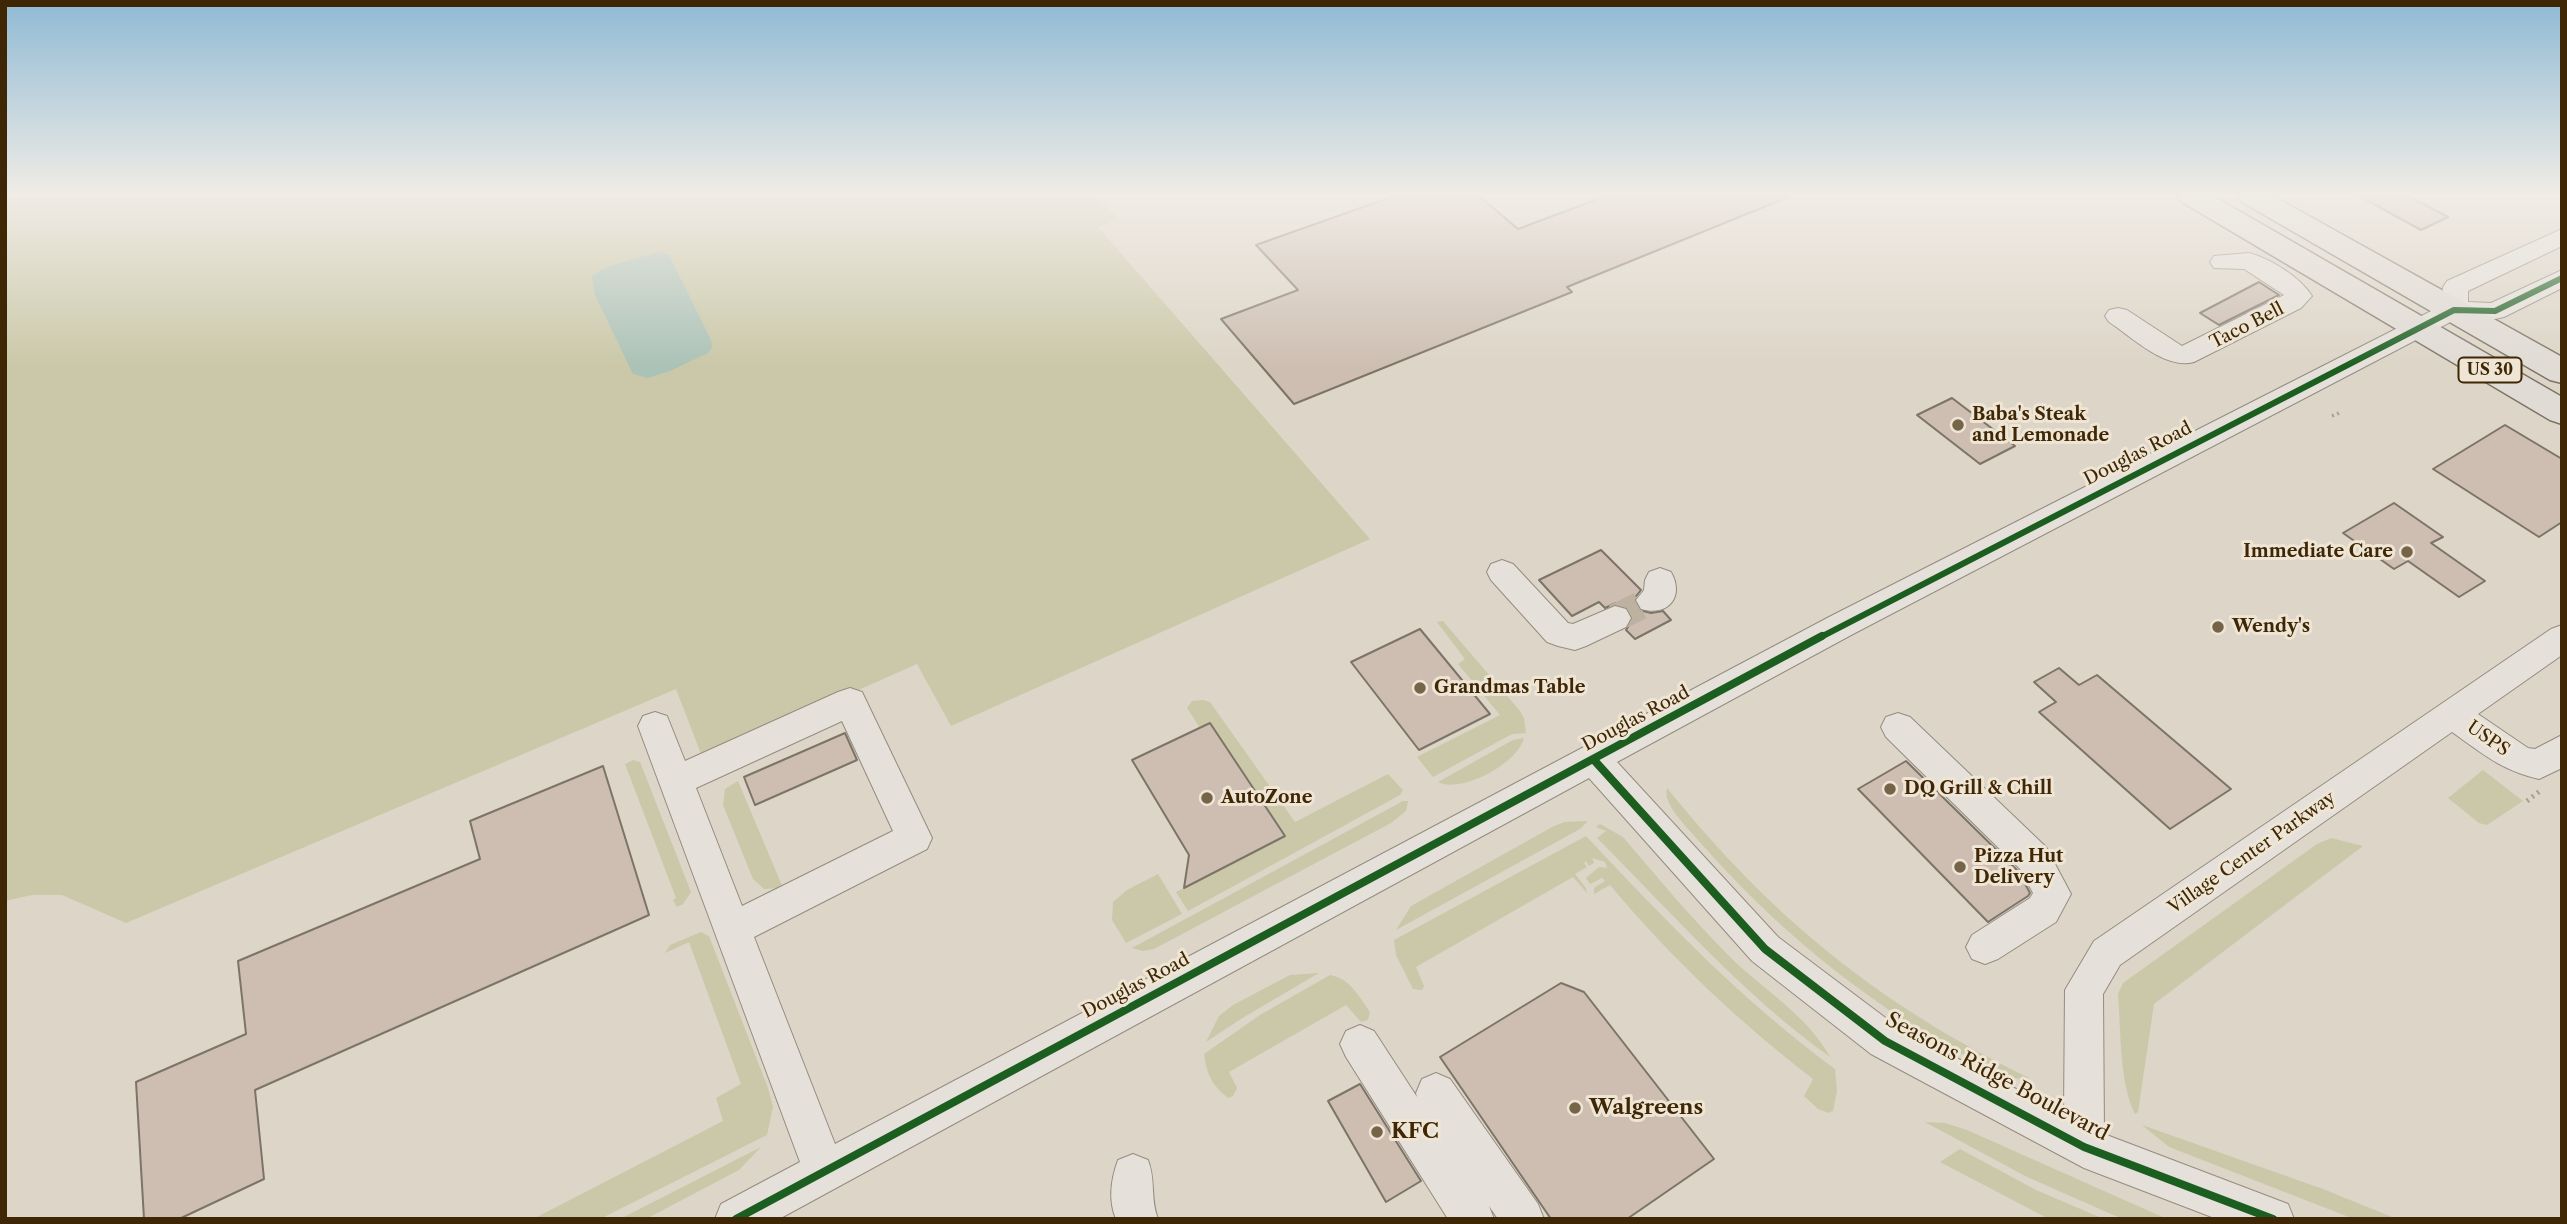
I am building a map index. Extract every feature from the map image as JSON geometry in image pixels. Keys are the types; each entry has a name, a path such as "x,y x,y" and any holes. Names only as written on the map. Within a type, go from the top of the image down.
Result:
{"main road":[{"name":"US 30","path":"2290,253 2562,412"},
{"name":"US 30","path":"2353,253 2562,372"}],"street":[{"path":"2454,310 2456,287 2526,253"},
{"name":"Taco Bell","path":"2118,316 2174,353 2185,356 2299,296 2291,287 2249,261 2223,262"},
{"name":"Douglas Road","path":"736,1219 1867,612 2418,328 2454,310 2495,310 2562,278"},
{"path":"1503,572 1558,633 1575,637 1615,618"},
{"name":"Village Center Parkway","path":"2084,1147 2084,990 2107,953 2559,643"},
{"path":"676,781 850,702 914,838 732,929"},
{"name":"USPS","path":"2452,714 2519,760 2539,765 2562,749"},
{"path":"655,726 824,1172"},
{"path":"1898,727 2033,858 2053,894 2043,910 1985,947"},
{"name":"Seasons Ridge Boulevard","path":"1594,760 1765,949 1885,1041 2084,1147 2273,1219"},
{"path":"1360,1044 1473,1219"},
{"path":"1436,1093 1523,1219"},
{"path":"1133,1175 1132,1208 1137,1219"}],"path":[{"path":"2332,416 2339,412"}],"shaded area":[{"path":"5,253 1121,253 1370,539 951,726 917,664 703,759 676,689 126,923 62,895 32,895 5,901"},
{"path":"654,253 669,255 711,340 712,347 708,353 648,378 633,374 595,295 592,276 607,267"},
{"path":"1443,621 1520,711 1526,733 1512,734 1433,777 1417,757 1500,715 1458,664 1465,659 1437,622"},
{"path":"1192,701 1210,702 1295,822 1388,774 1403,790 1400,795 1188,911 1176,892 1285,836 1211,724 1200,728 1187,708"},
{"path":"1524,738 1520,748 1511,757 1488,774 1461,784 1448,785 1438,782 1513,740"},
{"path":"633,760 640,762 691,892 683,904 677,907 673,900 676,898 625,764"},
{"path":"2483,770 2523,801 2487,825 2479,823 2448,798"},
{"path":"738,781 783,888 764,889 753,879 723,805 725,789"},
{"path":"1667,788 1747,878 1831,954 1924,1020 2029,1078 2002,1075 1976,1063 1888,1009 1820,958 1756,902 1698,840 1672,808 1666,794"},
{"path":"1403,801 1408,801 1406,811 1391,823 1154,949 1143,951 1132,948"},
{"path":"1588,821 1580,829 1396,930 1411,906 1554,826 1565,822"},
{"path":"1600,824 1623,837 1717,944 1809,1028 1830,1057 1767,1007 1681,924 1597,838 1606,831 1596,827"},
{"path":"1586,836 1736,987 1835,1069 1837,1091 1833,1111 1829,1113 1818,1109 1804,1096 1813,1079 1706,988 1610,885 1594,894 1594,888 1605,881 1602,878 1590,884 1586,878 1599,867 1607,868 1605,862 1592,858 1594,863 1589,866 1586,861 1584,863 1587,867 1575,874 1587,893 1573,877 1416,967 1424,986 1422,990 1413,989 1396,955 1394,940"},
{"path":"2331,838 2363,846 2154,1004 2138,1112 2135,1114 2126,1087 2122,1056 2118,994 2123,983 2317,844"},
{"path":"1158,874 1182,914 1126,943 1112,920 1113,902 1127,890"},
{"path":"701,932 709,936 768,1088 773,1107 767,1135 600,1219 533,1219 723,1121 716,1098 741,1084 689,942 665,953 670,945"},
{"path":"1319,973 1206,1042 1219,1016 1233,1005 1290,975"},
{"path":"1330,975 1344,980 1354,989 1370,1012 1368,1020 1361,1022 1346,1005 1229,1072 1237,1088 1233,1096 1228,1098 1222,1093 1211,1079 1204,1054 1260,1015"},
{"path":"1925,1122 1945,1123 1967,1130 2167,1219 2124,1219 2111,1214 2025,1176"},
{"path":"2142,1125 2323,1189 2397,1219 2354,1219 2169,1147"},
{"path":"761,1147 739,1170 646,1219 620,1219"},
{"path":"1960,1149 2036,1190 2104,1219 2049,1219 1940,1162"}],"building":[{"path":"1264,253 1650,253 1567,287 1572,292 1294,404 1221,319 1298,290"},
{"path":"2259,282 2279,295 2219,325 2200,313"},
{"name":"Baba's Steak and Lemonade","path":"1952,398 2015,446 1980,464 1917,415"},
{"path":"2505,425 2562,459 2562,522 2539,537 2433,469"},
{"name":"Immediate Care","path":"2394,503 2443,537 2431,543 2485,581 2459,597 2408,561 2394,569 2343,533"},
{"path":"1601,550 1641,590 1633,600 1639,610 1651,613 1663,611 1671,620 1635,639 1626,630 1633,619 1627,606 1616,603 1605,608 1599,602 1572,616 1539,580"},
{"name":"Grandmas Table","path":"1420,629 1490,714 1419,750 1351,662"},
{"path":"2059,668 2079,685 2097,675 2231,789 2170,829 2039,712 2056,702 2034,682"},
{"name":"AutoZone","path":"1210,723 1285,836 1184,888 1189,855 1132,760"},
{"path":"845,733 857,760 755,805 744,777"},
{"path":"1906,761 2018,871 2030,893 2028,896 1988,922 1858,789"},
{"path":"603,766 649,915 255,1090 264,1179 179,1219 144,1219 136,1082 246,1034 238,961 480,859 470,821"},
{"name":"Walgreens","path":"1561,983 1584,992 1714,1159 1627,1219 1551,1219 1440,1057"},
{"name":"KFC","path":"1360,1084 1421,1181 1386,1202 1328,1101"}],"tunnel":[{"path":"1615,618 1652,600"}],"cycle path":[{"path":"736,1219 1842,625 2454,310 2495,311 2562,278"},
{"path":"1594,760 1765,949 1885,1041 2084,1147 2273,1219"}],"place":[{"name":"Baba's Steak and Lemonade","path":"1958,425"},
{"name":"Immediate Care","path":"2407,552"},
{"name":"Wendy's","path":"2218,627"},
{"name":"Grandmas Table","path":"1420,688"},
{"name":"DQ Grill & Chill","path":"1890,789"},
{"name":"AutoZone","path":"1207,798"},
{"name":"Pizza Hut Delivery","path":"1960,867"},
{"name":"Walgreens","path":"1575,1108"},
{"name":"KFC","path":"1377,1132"}]}
